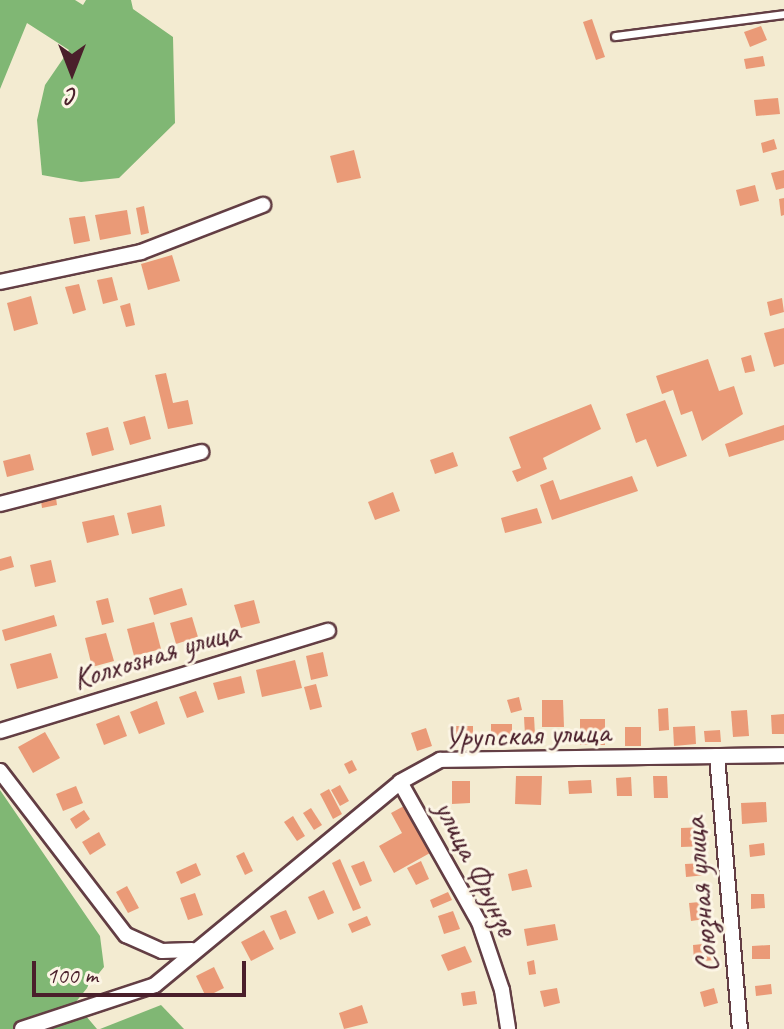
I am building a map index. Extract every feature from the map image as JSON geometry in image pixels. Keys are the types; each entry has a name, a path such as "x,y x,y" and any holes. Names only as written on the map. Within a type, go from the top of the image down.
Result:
{"street":[{"path":"0,282 141,252 263,205"},
{"path":"0,504 201,452"},
{"name":"Колхозная улица","path":"0,731 328,631"},
{"name":"Урупская улица","path":"22,1029 155,985 192,950 256,905 400,782 440,760 784,755"},
{"name":"Союзная улица","path":"717,756 740,1029"},
{"path":"0,771 126,935 162,951 192,950"},
{"name":"улица Фрунзе","path":"400,782 479,922 502,990 508,1029"}],"lane":[{"path":"615,36 784,14"}],"green space":[{"path":"0,0 75,0 83,5 86,0 131,0 133,9 173,37 175,123 119,178 81,182 42,175 37,120 45,85 69,50 27,23 0,89"},
{"path":"0,790 100,936 104,967 75,1003 97,1029 0,1029"},
{"path":"161,1005 184,1029 100,1029"}],"building":[{"path":"592,19 605,57 596,60 583,22"},
{"path":"761,26 767,40 750,47 744,32"},
{"path":"763,56 765,66 746,69 744,59"},
{"path":"778,98 780,114 756,116 754,100"},
{"path":"774,139 777,149 763,153 761,143"},
{"path":"354,150 361,178 337,183 330,156"},
{"path":"784,170 784,188 776,190 771,173"},
{"path":"755,185 759,201 740,206 736,190"},
{"path":"784,198 784,215 781,216 779,199"},
{"path":"144,206 149,233 141,235 136,208"},
{"path":"127,210 131,234 100,240 95,215"},
{"path":"85,216 90,241 74,244 69,218"},
{"path":"172,255 180,281 148,290 141,264"},
{"path":"112,277 118,300 103,304 97,280"},
{"path":"79,284 86,310 73,314 65,287"},
{"path":"31,296 38,324 14,331 7,303"},
{"path":"782,298 784,312 770,316 767,302"},
{"path":"130,303 135,325 126,327 120,306"},
{"path":"784,328 784,364 774,367 764,333"},
{"path":"751,355 755,371 745,373 741,358"},
{"path":"708,359 719,391 734,386 743,414 702,441 692,411 681,415 673,390 662,394 656,376"},
{"path":"166,373 173,403 188,400 193,424 168,429 155,375"},
{"path":"665,400 687,456 657,467 646,439 636,443 626,414"},
{"path":"591,404 601,429 543,458 547,469 517,482 512,471 521,468 509,437"},
{"path":"145,416 151,439 130,445 123,422"},
{"path":"784,425 784,440 729,457 725,444"},
{"path":"108,427 114,450 92,456 86,433"},
{"path":"453,452 458,466 435,474 430,460"},
{"path":"30,454 34,470 7,477 3,461"},
{"path":"632,476 638,491 552,520 540,485 553,480 560,500"},
{"path":"393,492 400,511 375,520 368,502"},
{"path":"56,498 57,505 42,508 41,501"},
{"path":"161,505 165,526 132,534 127,513"},
{"path":"537,508 542,523 505,533 501,518"},
{"path":"114,515 119,535 87,543 82,522"},
{"path":"11,556 14,567 0,571 0,559"},
{"path":"51,560 56,582 35,587 30,565"},
{"path":"182,588 187,605 154,615 149,598"},
{"path":"108,598 114,622 102,625 96,601"},
{"path":"254,600 260,623 241,628 234,605"},
{"path":"54,615 57,626 5,641 2,630"},
{"path":"192,617 198,637 176,644 170,623"},
{"path":"154,622 161,649 134,656 127,629"},
{"path":"106,633 114,661 92,667 85,638"},
{"path":"323,652 328,676 311,680 306,656"},
{"path":"51,653 58,678 17,689 10,664"},
{"path":"295,660 302,688 262,697 256,670"},
{"path":"241,676 245,693 218,700 213,683"},
{"path":"316,684 322,707 310,710 304,687"},
{"path":"196,691 204,712 187,718 179,697"},
{"path":"519,697 522,710 511,713 507,700"},
{"path":"542,700 563,700 564,727 542,727"},
{"path":"157,701 165,724 139,734 130,712"},
{"path":"668,708 669,730 659,731 658,709"},
{"path":"747,710 749,736 733,737 731,711"},
{"path":"784,714 784,734 772,734 771,715"},
{"path":"119,715 127,736 104,745 96,724"},
{"path":"524,717 534,717 535,734 525,735"},
{"path":"580,719 605,719 605,745 580,745"},
{"path":"491,724 512,724 512,743 491,742"},
{"path":"456,726 473,726 473,744 456,744"},
{"path":"695,726 696,744 674,746 673,727"},
{"path":"625,727 641,727 641,746 625,746"},
{"path":"426,728 432,746 417,751 411,733"},
{"path":"720,730 721,742 705,742 704,731"},
{"path":"45,732 60,758 33,773 18,747"},
{"path":"352,760 357,770 349,774 344,764"},
{"path":"516,776 542,776 541,805 515,804"},
{"path":"653,776 667,776 668,798 654,798"},
{"path":"631,777 632,796 617,796 616,778"},
{"path":"591,780 592,793 569,794 568,781"},
{"path":"452,781 470,781 470,803 452,804"},
{"path":"340,785 349,801 340,806 331,790"},
{"path":"76,786 83,803 63,811 56,794"},
{"path":"329,789 342,814 333,819 320,794"},
{"path":"766,802 767,822 742,824 741,803"},
{"path":"404,806 430,853 394,873 379,846 402,833 391,813"},
{"path":"311,808 322,825 314,830 303,813"},
{"path":"84,810 90,819 76,829 70,819"},
{"path":"293,816 305,836 297,841 284,822"},
{"path":"707,827 708,846 681,847 681,828"},
{"path":"99,832 106,845 90,855 82,842"},
{"path":"764,843 765,855 750,857 749,845"},
{"path":"244,852 253,871 245,875 236,856"},
{"path":"340,859 361,908 353,911 332,863"},
{"path":"364,861 372,881 360,886 351,866"},
{"path":"421,861 429,879 416,885 407,868"},
{"path":"196,863 201,875 181,884 176,872"},
{"path":"705,863 706,875 686,877 685,864"},
{"path":"527,869 532,887 512,891 508,874"},
{"path":"127,886 139,908 128,913 116,892"},
{"path":"324,890 334,913 318,920 308,897"},
{"path":"448,892 452,900 433,908 430,900"},
{"path":"195,893 203,915 188,920 180,898"},
{"path":"751,894 764,894 765,908 751,909"},
{"path":"710,901 712,918 691,921 689,903"},
{"path":"286,910 296,933 280,940 270,916"},
{"path":"453,911 460,929 444,934 438,916"},
{"path":"367,916 371,925 352,933 348,924"},
{"path":"555,924 558,940 527,946 524,929"},
{"path":"264,930 274,949 251,961 241,942"},
{"path":"713,943 715,960 694,962 693,945"},
{"path":"770,945 770,959 752,959 752,946"},
{"path":"465,946 472,962 448,971 441,955"},
{"path":"534,960 536,974 529,975 527,962"},
{"path":"214,967 224,988 206,997 196,976"},
{"path":"771,984 772,994 756,996 755,986"},
{"path":"557,988 560,1003 544,1007 540,991"},
{"path":"714,988 718,1003 704,1007 700,992"},
{"path":"475,991 477,1004 463,1006 461,993"},
{"path":"362,1005 368,1023 344,1029 339,1013"}]}
